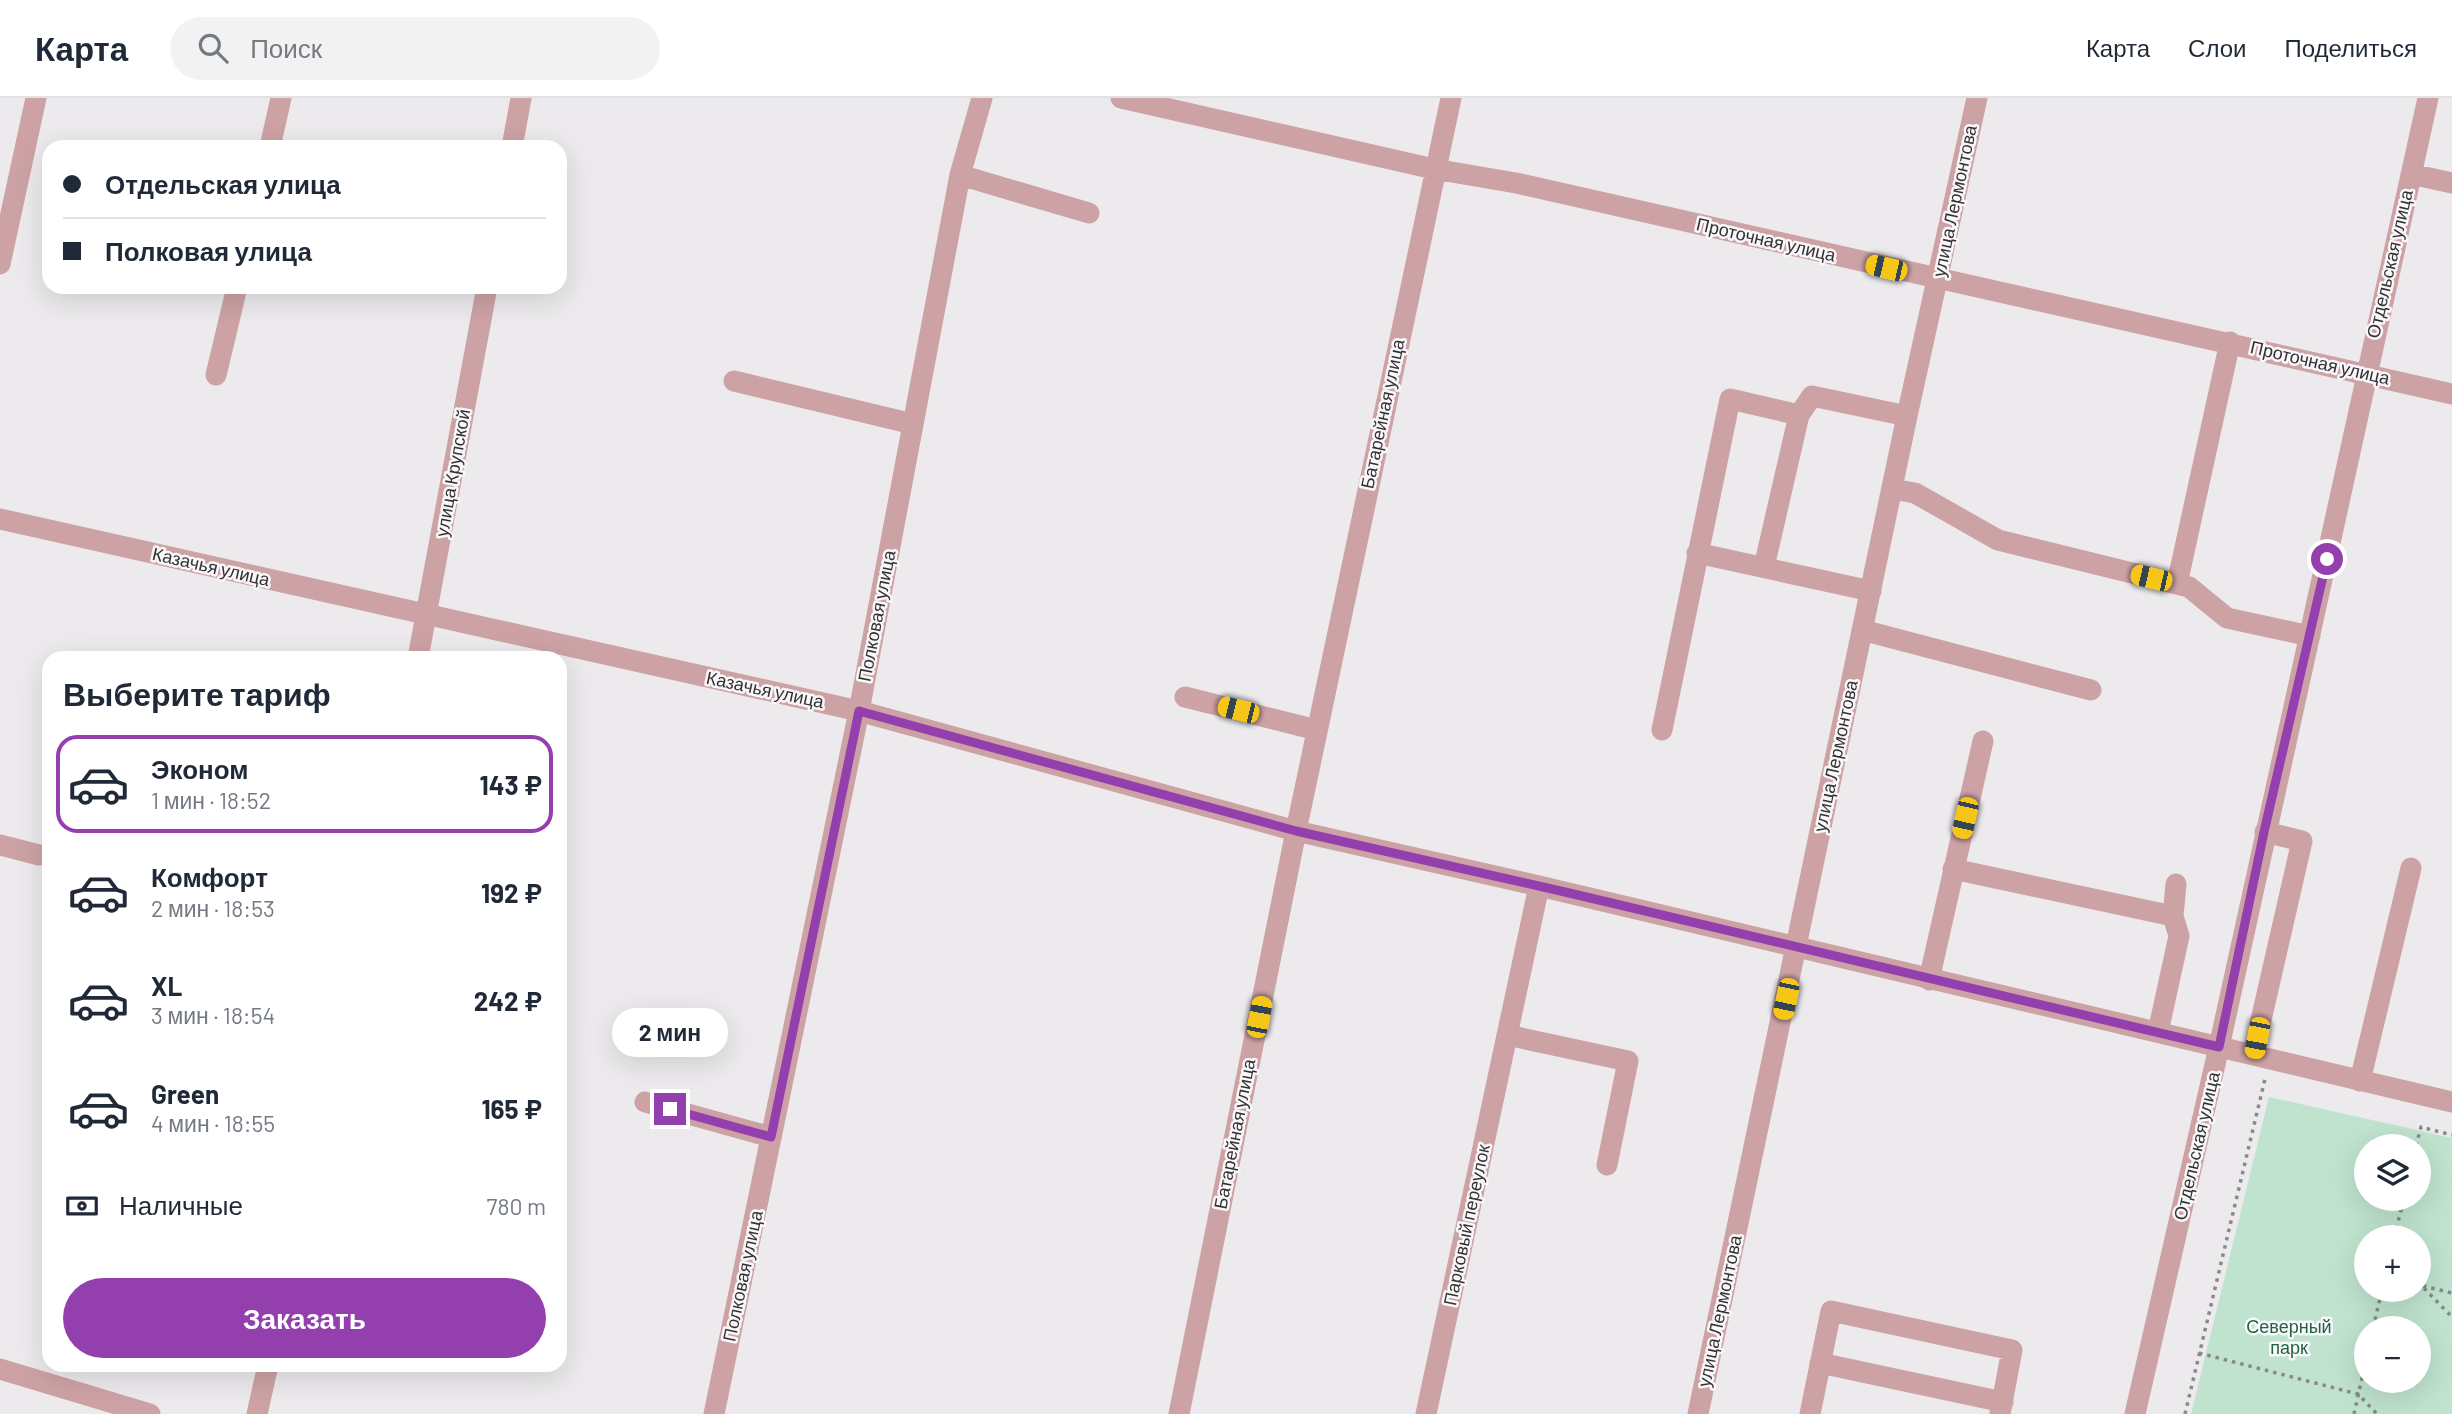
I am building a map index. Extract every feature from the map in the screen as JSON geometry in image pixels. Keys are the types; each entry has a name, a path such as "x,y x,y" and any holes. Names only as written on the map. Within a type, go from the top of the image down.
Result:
{"street":[{"path":"0,264 36,98"},
{"path":"272,140 281,98"},
{"path":"513,140 521,98"},
{"name":"Полковая улица","path":"714,1414 859,711 960,175 982,98"},
{"name":"Проточная улица","path":"1121,98 1434,169 1516,183 2452,394"},
{"name":"Батарейная улица","path":"1179,1414 1296,831 1451,98"},
{"name":"улица Лермонтова","path":"1698,1414 1907,416 1978,98"},
{"name":"Отдельская улица","path":"2135,1414 2219,1047 2365,373 2428,98"},
{"path":"2411,174 2452,183"},
{"path":"960,175 1089,213"},
{"path":"216,375 235,294"},
{"name":"улица Крупской","path":"419,651 486,294"},
{"path":"2177,584 2230,342"},
{"path":"734,381 913,424"},
{"path":"1764,567 1799,415 1812,396 1907,416"},
{"path":"1662,730 1730,399 1799,415"},
{"path":"1892,489 1915,494 1998,540 2189,587 2227,618 2310,636"},
{"name":"Казачья улица","path":"0,519 859,711 1296,831 2452,1102"},
{"path":"1698,553 1871,591"},
{"path":"1863,630 2091,690"},
{"path":"1185,697 1317,730"},
{"path":"1929,979 1983,741"},
{"path":"2261,1057 2302,841 2264,832"},
{"path":"0,845 39,855"},
{"path":"2360,1080 2411,868"},
{"path":"1953,869 2173,916"},
{"path":"2158,1032 2179,936 2173,916 2176,884"},
{"name":"Парковый переулок","path":"1426,1414 1539,886"},
{"path":"1507,1035 1628,1061 1608,1165"},
{"path":"645,1102 771,1137"},
{"path":"1810,1414 1820,1363 1831,1311 2012,1350 2002,1408 1820,1363"},
{"path":"0,1369 150,1414"},
{"path":"257,1414 266,1372"}],"path":[{"path":"2185,1414 2261,1057"},
{"path":"2419,1134 2421,1127 2452,1135"},
{"path":"2431,1288 2452,1293"},
{"path":"2431,1295 2452,1317"},
{"path":"2199,1353 2358,1394 2377,1414"},
{"path":"2354,1414 2358,1394"}],"green space":[{"name":"Северный парк","path":"2269,1097 2452,1138 2452,1414 2191,1414"}],"route":[{"path":"670,1109 771,1137 859,711 1296,831 2219,1047 2264,832 2327,559"}]}
